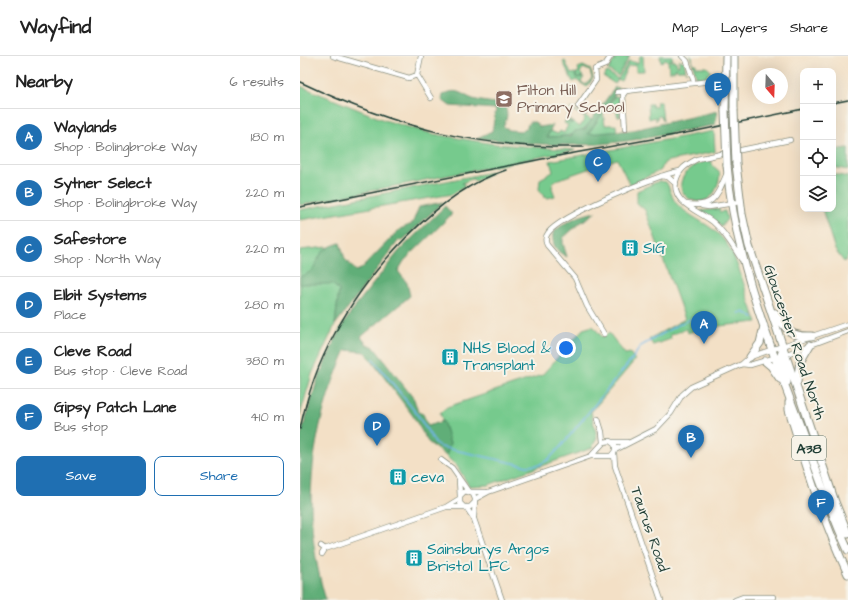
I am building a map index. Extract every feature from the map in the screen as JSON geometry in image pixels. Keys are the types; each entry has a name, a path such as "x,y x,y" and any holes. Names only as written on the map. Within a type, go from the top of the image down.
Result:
{"main road":[{"name":"A38","path":"726,56 725,111 727,168 732,204 744,263"},
{"name":"Gloucester Road North","path":"734,56 736,164 740,202 749,246 784,346"},
{"name":"Gloucester Road North","path":"744,263 764,326 797,386 832,503 848,550"},
{"path":"769,305 789,332 799,336 812,336"},
{"path":"750,357 760,343 764,326"},
{"path":"797,386 800,362 810,345"},
{"path":"784,346 779,354 787,378 786,389 789,410 826,522 848,574"},
{"path":"765,361 771,366 786,389"},
{"name":"Gloucester Road North","path":"786,389 832,503 848,534"},
{"path":"812,432 817,439 848,522"}],"street":[{"path":"421,56 417,75 431,98"},
{"path":"578,106 596,79 595,69 605,65 611,56"},
{"path":"682,56 688,61 693,79"},
{"path":"336,57 409,78 417,75"},
{"path":"617,92 711,81 726,74"},
{"path":"711,81 726,91"},
{"path":"625,129 622,95 626,91"},
{"path":"573,104 585,111"},
{"path":"604,334 587,306 575,278 547,245 545,238 552,228 562,220 661,176 680,171 692,162 702,158 790,140"},
{"path":"701,206 709,202 718,194 727,168"},
{"path":"680,171 676,184 677,195 684,203 714,223 724,234 744,263"},
{"path":"661,176 668,177 676,184"},
{"path":"684,203 710,207 740,202"},
{"path":"784,346 848,324"},
{"path":"446,507 465,507 488,492 591,456 609,456 629,442 645,436 663,423 682,395 691,386 742,364 750,357 779,354 810,345 848,331"},
{"path":"742,364 750,365 765,361 779,354"},
{"path":"591,456 600,448 603,442 598,419"},
{"path":"602,432 615,451"},
{"path":"603,442 629,442"},
{"path":"600,448 603,455"},
{"name":"Taurus Road","path":"615,451 615,466"},
{"name":"Taurus Road","path":"609,456 615,466 661,600"},
{"path":"441,460 452,468 475,501 474,519"},
{"path":"459,480 460,503 474,519 502,600"},
{"path":"323,550 446,507 460,497 464,492 488,492"},
{"path":"735,600 743,597 773,597"}],"green space":[{"path":"617,56 630,56 618,76 608,70"},
{"path":"640,56 643,56 644,71 636,71 636,65 628,66 621,81 618,79 629,61 638,63"},
{"path":"660,56 672,56 673,60 670,59 670,61 676,61 677,66 679,66 679,60 684,61 686,72 685,70 677,70 676,68 675,71 669,71 668,61 666,59 661,62"},
{"path":"690,56 692,56 693,64 696,64 696,67 707,67 711,71 705,78 697,78"},
{"path":"565,61 571,74 575,73 577,78 576,73 579,72 578,68 583,66 591,70 593,78 587,87 576,80 573,82 563,62","holes":["583,68 590,71 592,78 586,85 581,82 584,77 577,78 583,76 580,73"]},
{"path":"607,72 618,79 615,84 603,76"},
{"path":"300,86 384,120 433,134 494,144 575,150 300,205"},
{"path":"615,87 619,88 588,134 633,130 718,111 715,125 614,143 554,145 523,143 477,138 492,131 496,109 450,106 442,100 443,95 455,91 473,99 504,105 507,115 503,126 509,130 521,131 526,129 529,122 535,122 540,127 553,125 547,137 571,136 575,131 585,129"},
{"path":"615,96 620,97 620,110 617,111 620,111 620,117 618,117 616,110 604,111"},
{"path":"656,102 661,102 663,121 661,116 658,116 656,121 656,117 649,119 648,104 652,104 652,107 657,105"},
{"path":"571,108 592,120 587,126 577,133 567,136 547,137 550,131 558,134 560,131 564,133 568,125 564,123 565,121 571,124 573,122 580,127 585,118 573,110 567,119 572,122 571,123 566,120"},
{"path":"603,113 605,125 616,125 617,132 588,134"},
{"path":"714,131 715,152 668,161 664,163 661,170 630,185 617,159 556,180 553,183 552,188 555,196 548,198 544,197 539,189 540,179 553,172 550,161"},
{"path":"848,148 848,170 836,168 836,150"},
{"path":"707,160 711,160 713,166 720,173 716,189 709,198 701,201 692,200 685,195 681,188 682,178 690,169"},
{"path":"492,172 476,181 472,179 462,183 465,185 453,194 300,220 300,210"},
{"path":"836,175 848,177 848,257 844,262 835,250 823,212 836,212"},
{"path":"659,181 666,182 674,200 679,206 710,227 722,237 727,244 740,273 757,322 701,328 688,333 687,329 670,335 671,339 653,345 649,339 685,319 645,210 637,203 637,191"},
{"path":"443,202 401,242 399,240 335,325 339,290 332,284 300,284 300,277 314,268 321,254 329,247 340,243 345,259 356,271 361,269 400,229 412,224 419,207"},
{"path":"445,206 452,214 404,261 398,271 407,283 410,296 361,337 368,346 373,346 414,399 418,412 423,414 428,426 443,421 450,444 446,456 428,442 413,416 365,352 346,350 333,380 324,411 312,473 311,505 313,536 318,568 326,600 301,600 300,438 317,381 340,329 357,304 399,251"},
{"path":"719,209 720,212 725,211 727,219 721,227 715,220 711,220 700,211"},
{"path":"596,212 580,223 563,238 567,257 560,253 554,245 553,233 573,219"},
{"path":"328,247 332,283 339,290 335,325 312,374 300,415 300,250"},
{"path":"593,326 602,337 609,333 625,354 630,353 635,360 591,412 597,437 592,448 488,485 469,486 457,466 446,456 450,444 440,413 447,407 542,375 583,329"}],"waterway":[{"path":"739,313 743,312 754,317"},
{"path":"373,359 417,414 435,443 441,447 527,466 539,465 549,459 562,445 641,346 676,326 700,315"}],"railway":[{"path":"300,82 335,98 370,111 404,123 438,132 508,144 545,147 584,147"},
{"path":"836,102 848,100"},
{"path":"300,207 800,110"},
{"path":"300,429 306,404 323,357 348,311 365,286 406,237 430,215 455,196 480,181 506,170"}],"place":[{"name":"Filton Hill Primary School","path":"504,99"},
{"name":"Cleve Road","path":"718,106"},
{"name":"Safestore","path":"598,182"},
{"name":"SIG","path":"630,248"},
{"name":"Waylands","path":"704,344"},
{"name":"NHS Blood & Transplant","path":"450,357"},
{"name":"Elbit Systems","path":"377,446"},
{"name":"Sytner Select","path":"691,458"},
{"name":"ceva","path":"398,477"},
{"name":"Gipsy Patch Lane","path":"821,523"},
{"name":"Sainsburys Argos Bristol LFC","path":"414,558"}]}
